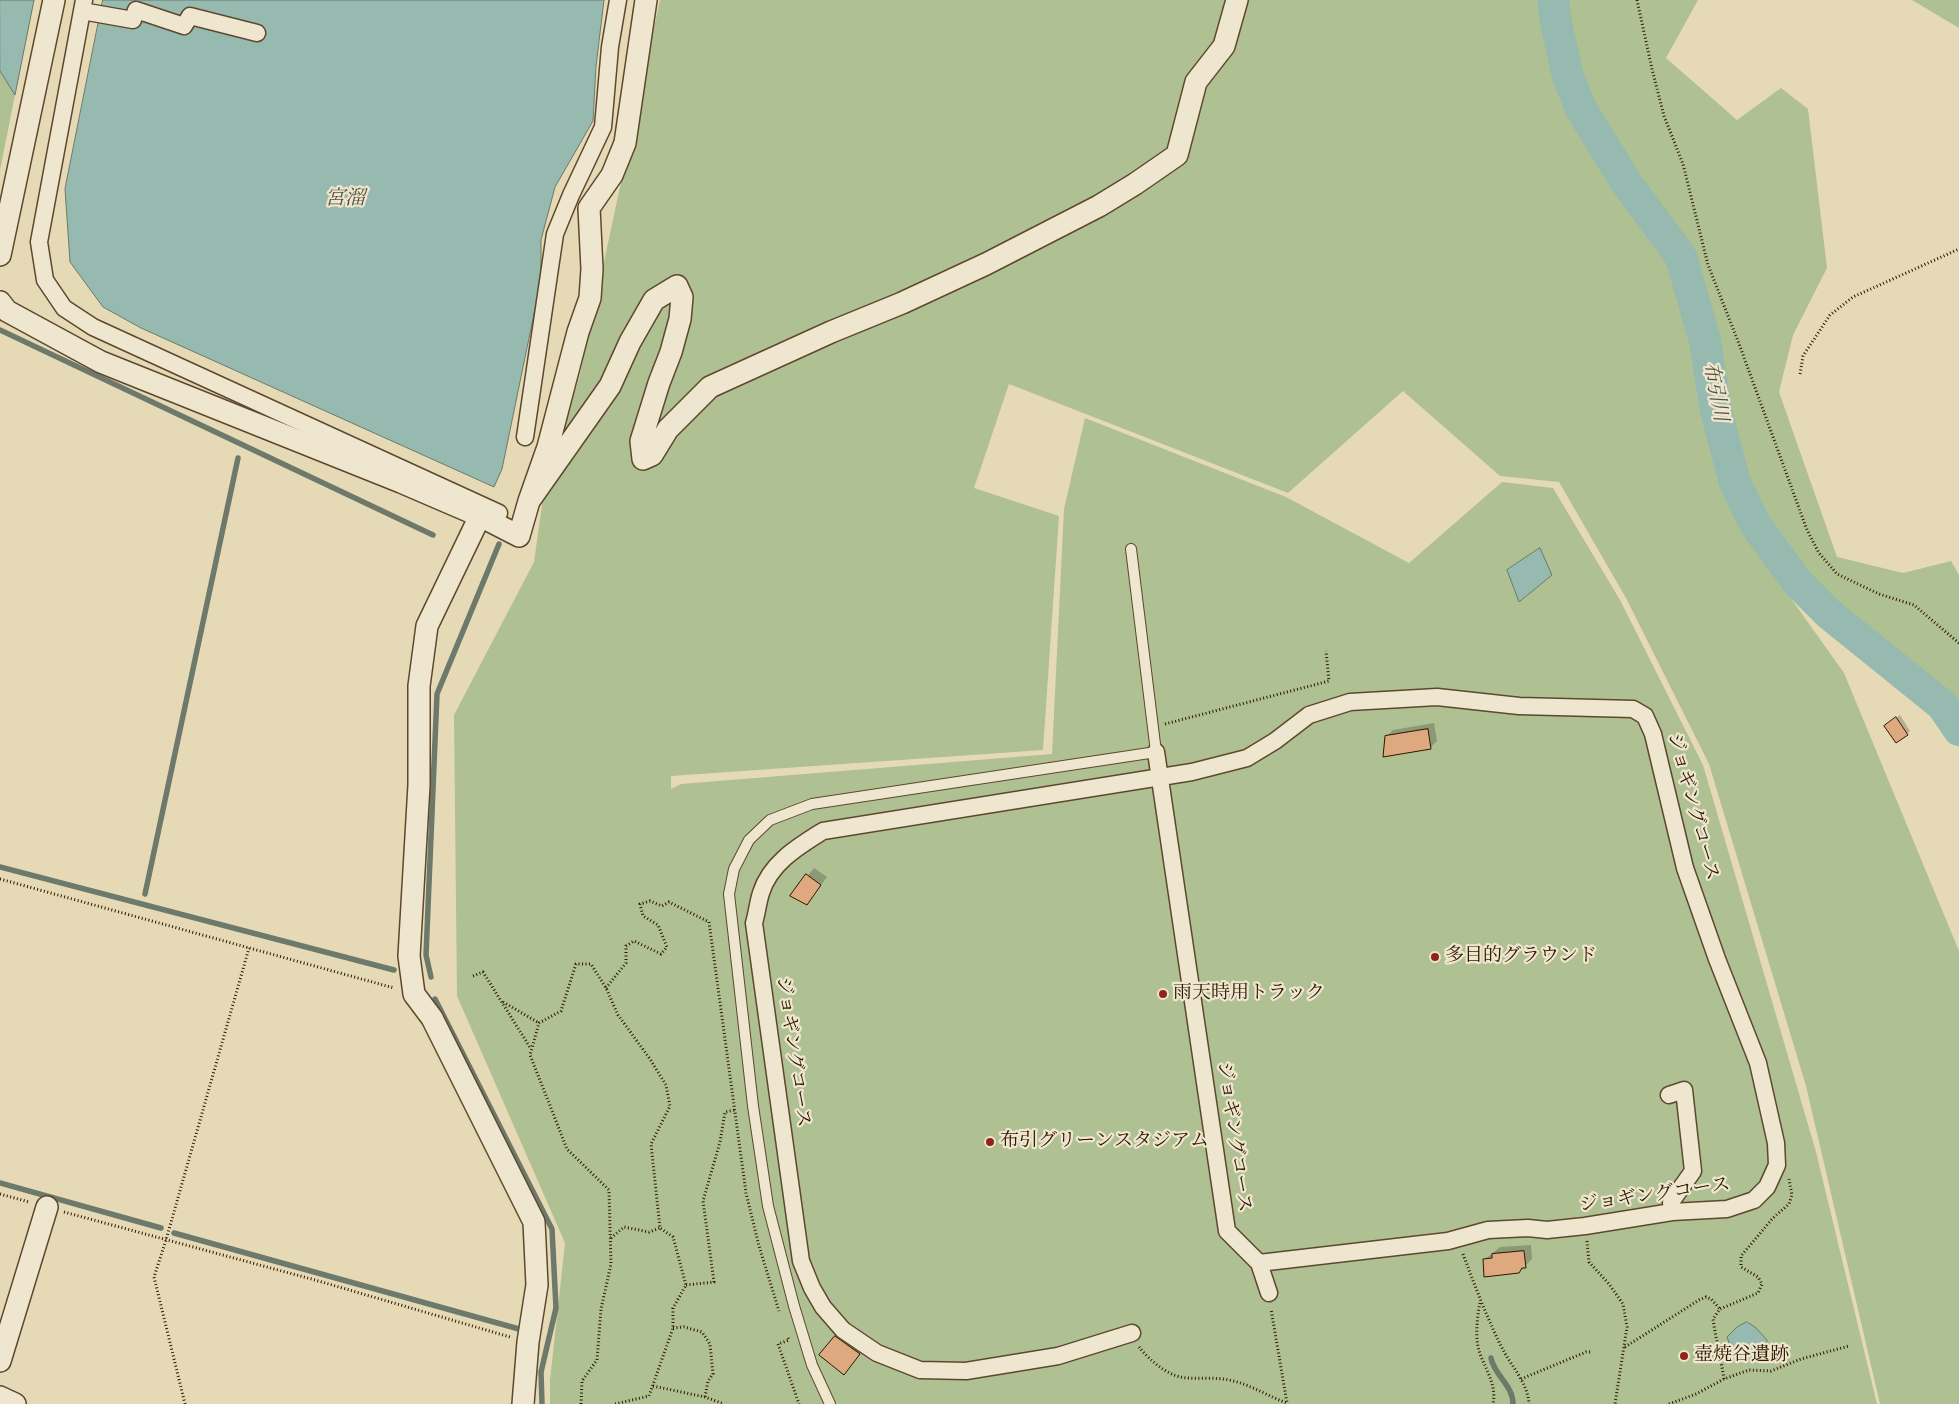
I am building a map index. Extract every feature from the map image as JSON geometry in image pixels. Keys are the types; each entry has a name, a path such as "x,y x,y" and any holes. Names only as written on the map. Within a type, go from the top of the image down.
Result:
{"street":[{"path":"0,255 54,0"},
{"path":"525,437 555,234 603,127 610,47 618,0"},
{"path":"257,33 190,16 184,26 136,10 133,20 83,6 39,242 45,280 64,308 93,327 490,515 519,536 548,447 578,332 590,298 592,269 589,208 612,175 625,143 646,0"},
{"path":"529,501 610,386 630,342 654,300 677,286 682,297 680,319 671,352 659,383 642,441 643,459 652,455 668,429 710,387 986,264 1099,206 1177,155 1196,82 1224,46 1237,0"},
{"path":"0,302 7,311 101,362 401,482 490,515"},
{"path":"490,515 426,626 419,686 419,785 409,956 414,994 432,1018 534,1222 537,1285 528,1342 524,1404"},
{"name":"ジョギングコース","path":"1132,1333 1115,1340 1058,1356 966,1370 920,1370 877,1353 843,1330 823,1307 812,1288 801,1261 754,923 761,891 774,867 798,846 824,831 1159,777 1192,772 1247,758 1275,741 1309,715 1350,702 1437,697 1519,706 1633,709 1645,716 1653,734 1685,868 1717,959 1758,1063 1776,1143 1777,1166 1767,1187 1754,1200 1727,1209 1672,1212 1547,1230 1528,1228 1488,1230 1448,1241 1259,1263 1226,1232 1159,777 1156,752"},
{"path":"1669,1095 1684,1090 1693,1171 1671,1202 1672,1212"},
{"path":"0,1362 47,1207"},
{"path":"1259,1263 1269,1294"},
{"path":"0,1397 15,1404"}],"lane":[{"path":"830,1404 812,1365 794,1306 768,1206 753,1106 729,894 734,868 749,840 770,820 812,804 1156,752 1130,549"}],"path":[{"path":"1638,0 1664,116 1683,164 1708,265 1818,553 1837,574 1879,594 1914,605 1959,643"},
{"path":"1800,374 1803,356 1830,315 1853,297 1959,249"},
{"path":"1153,727 1329,681 1326,651"},
{"path":"0,879 414,994"},
{"path":"606,988 626,963 626,946 634,941 661,954 667,947 658,925 643,916 640,904 650,901 662,906 669,902 709,922"},
{"path":"185,1404 154,1277 249,948"},
{"path":"581,1404 582,1380 597,1360 601,1309 611,1264 609,1190 567,1149 530,1055 539,1023 561,1011 576,964 591,964 606,988 618,1016 650,1059 666,1085 670,1106 650,1144 660,1228 673,1237 686,1285 673,1308 672,1328 649,1396 615,1404"},
{"path":"473,976 483,972 532,1049"},
{"path":"502,1001 539,1023"},
{"path":"686,1285 714,1282 703,1201 720,1142 725,1112 735,1110"},
{"path":"1724,1379 1713,1320 1720,1309 1758,1293 1762,1284 1758,1277 1741,1267 1740,1261 1741,1256 1773,1218 1789,1204 1792,1195 1789,1177 1777,1166"},
{"path":"0,1194 315,1280 528,1342"},
{"path":"1585,1226 1589,1262 1609,1284 1623,1304 1627,1327 1615,1404"},
{"path":"610,1238 624,1227 649,1232 660,1228"},
{"path":"1456,1238 1480,1301 1503,1350 1521,1379 1528,1398 1528,1404"},
{"path":"1132,1333 1140,1349 1155,1364 1168,1372 1185,1378 1228,1379 1287,1403 1269,1294"},
{"path":"1625,1348 1706,1297 1711,1299 1720,1309"},
{"path":"1480,1301 1477,1318 1479,1349 1493,1381 1493,1404"},
{"path":"672,1328 684,1327 702,1332 710,1344 713,1374 708,1381 705,1397"},
{"path":"788,1340 778,1344 799,1404"},
{"path":"1669,1404 1749,1370 1771,1371 1801,1359 1848,1346"},
{"path":"1521,1379 1586,1352 1591,1352"},
{"path":"653,1386 705,1397 724,1404"}],"green space":[{"path":"0,0 34,0 0,170"},
{"path":"660,0 1698,0 1666,58 1737,120 1781,88 1808,109 1827,268 1793,335 1779,392 1837,557 1903,573 1951,561 1959,575 1959,743 1946,729 1785,590 1844,673 1959,951 1959,1404 1880,1404 1806,1086 1709,764 1626,598 1559,482 1500,476 1403,391 1288,493 1009,384 974,488 1059,516 1043,750 671,776 671,789 681,784 1052,754 1064,509 1085,418 1286,497 1409,563 1502,482 1553,488 1620,600 1703,765 1816,1152 1877,1404 550,1404 550,1380 565,1243 457,996 454,715 534,562 543,498 580,374"},
{"path":"1912,0 1959,0 1959,28"}],"water":[{"path":"0,0 34,0 15,95 0,71"},
{"name":"宮溜","path":"103,0 604,0 596,66 593,121 555,187 541,240 541,280 502,469 494,487 141,328 103,307 70,262 65,189"},
{"path":"1540,548 1552,575 1519,602 1507,570"},
{"path":"1747,1322 1755,1327 1767,1340 1765,1355 1757,1360 1739,1358 1731,1348 1727,1337 1737,1327"}],"building":[{"path":"1896,717 1908,735 1896,743 1884,726"},
{"path":"1428,729 1431,749 1383,757 1385,736"},
{"path":"806,874 821,885 807,905 790,896"},
{"path":"1524,1251 1526,1268 1522,1268 1519,1273 1484,1277 1483,1259 1492,1258 1492,1254"},
{"path":"835,1336 860,1354 844,1375 819,1355"}],"waterway":[{"name":"布引川","path":"1553,0 1556,23 1568,76 1581,109 1628,185 1681,257 1705,341 1716,411 1735,483 1755,524 1797,582 1828,613 1942,705 1959,730"},
{"path":"0,330 433,535"},
{"path":"145,894 238,458"},
{"path":"431,977 426,955 437,694 499,544"},
{"path":"0,867 394,970"},
{"path":"435,999 552,1229 556,1308 541,1372 542,1404"},
{"path":"0,1183 161,1228"},
{"path":"174,1233 519,1329"},
{"path":"1491,1358 1496,1370 1510,1391 1513,1404"}],"place":[{"name":"多目的グラウンド","path":"1435,957"},
{"name":"雨天時用トラック","path":"1163,994"},
{"name":"布引グリーンスタジアム","path":"990,1142"},
{"name":"壺焼谷遺跡","path":"1684,1356"}]}
